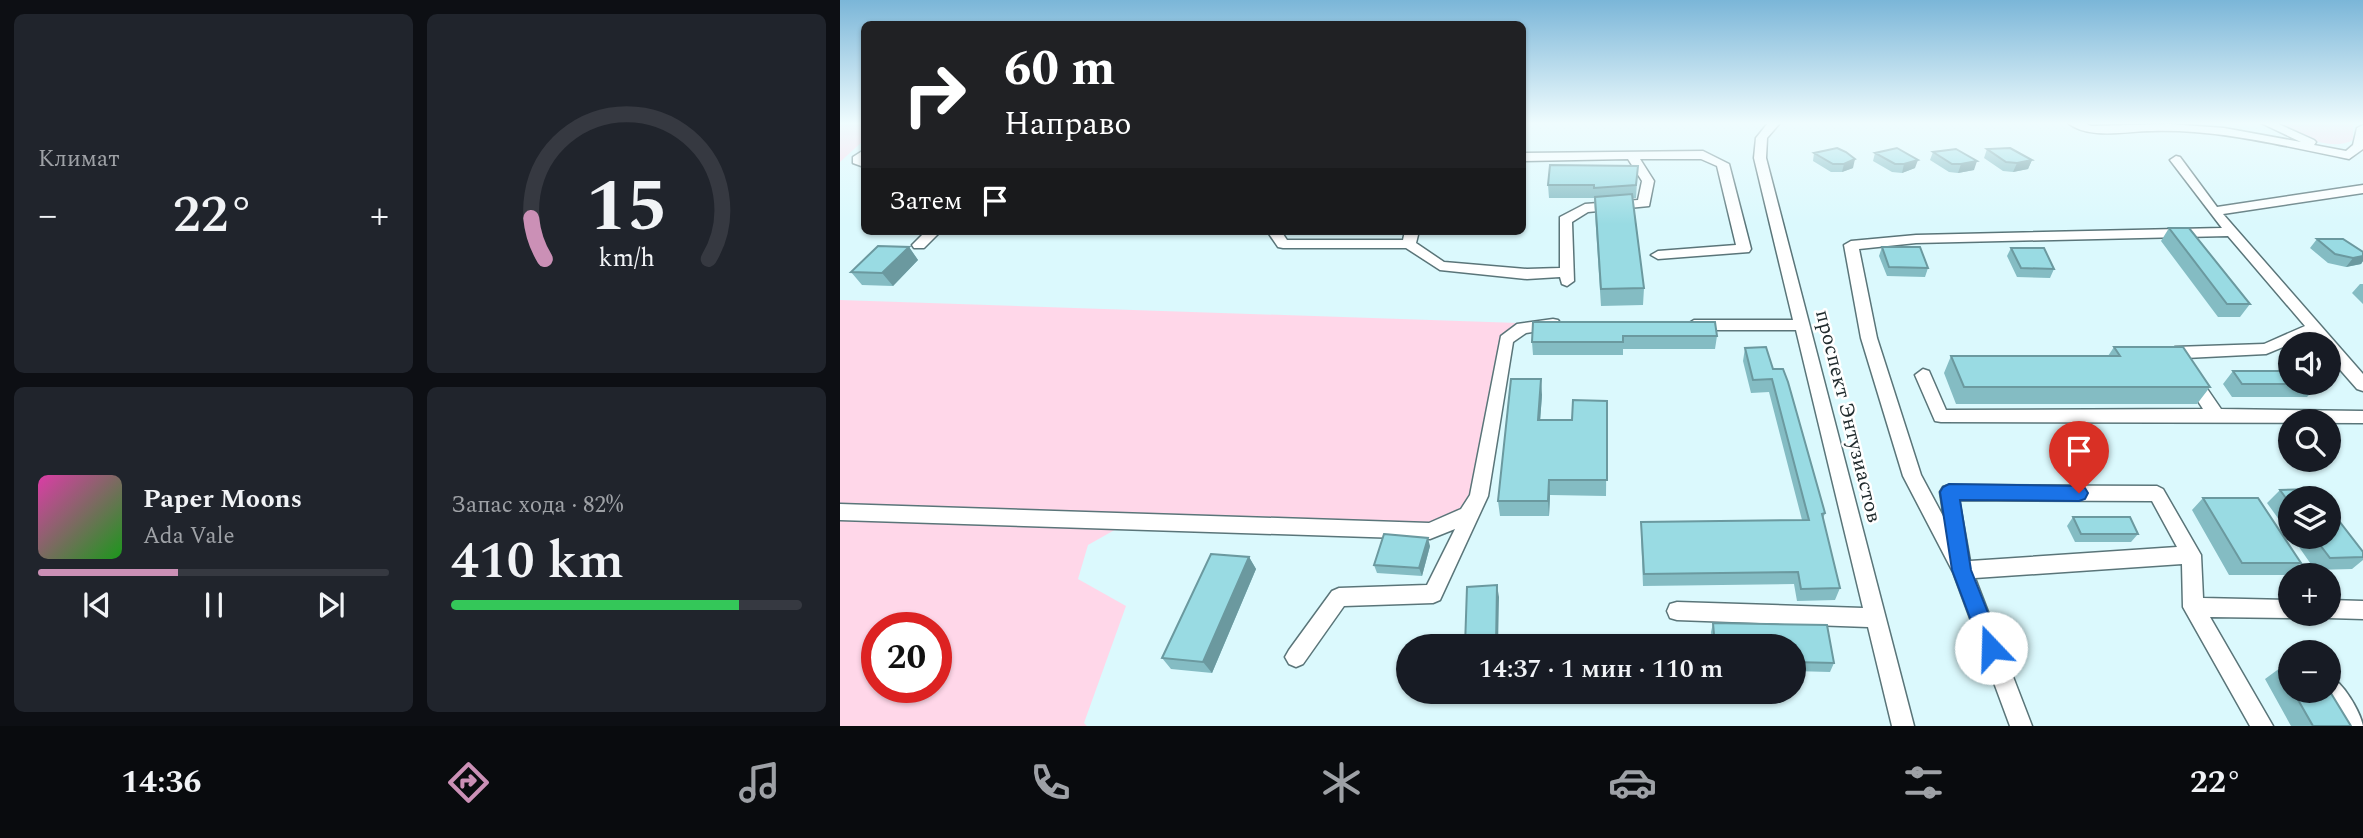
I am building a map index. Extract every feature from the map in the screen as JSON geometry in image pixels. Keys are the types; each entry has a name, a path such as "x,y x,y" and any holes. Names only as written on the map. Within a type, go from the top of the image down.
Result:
{"street":[{"path":"1277,235 1283,244 1410,237 1440,266 1567,276 1565,220 1585,208 1644,203 1648,181 1633,157"},
{"path":"1658,255 1744,249 1723,164 1707,157"},
{"name":"проспект Энтузиастов","path":"1761,157 1903,726"},
{"path":"2176,160 2214,211 2318,332"},
{"path":"2214,211 2363,189"},
{"path":"2021,726 1962,570 1912,476 1869,338 1851,245 1929,238 2232,232"},
{"path":"919,245 930,235"},
{"path":"1296,657 1339,597 1433,594 1479,496 1506,340 1522,328 1539,324 1567,324"},
{"path":"1678,325 1802,326"},
{"path":"2216,415 2175,353 2266,349 2315,328"},
{"path":"2341,359 2363,385"},
{"path":"1923,375 1941,416 2363,417"},
{"path":"1962,570 1949,492 2157,494 2191,555 2193,607 2262,726"},
{"path":"840,512 1430,531 1468,515"},
{"path":"1962,570 2191,555"},
{"path":"2193,607 2278,609"},
{"path":"2341,609 2363,610"},
{"path":"1677,611 1876,618"},
{"path":"2339,703 2353,726"}],"shaded area":[{"path":"840,300 1518,323 1503,335 1471,493 1455,515 1423,526 1134,519 1088,545 1078,579 1126,606 1084,723 1087,726 840,726"}],"building":[{"path":"1821,157 1855,159 1844,164 1833,164"},
{"path":"1882,157 1913,157 1918,160 1904,164 1895,164"},
{"path":"1941,157 1970,157 1977,161 1961,164 1952,164"},
{"path":"1999,157 2026,157 2032,160 2017,163 2006,162"},
{"path":"1550,165 1638,166 1636,185 1594,188 1594,185 1548,185"},
{"path":"1632,194 1644,288 1601,289 1595,197"},
{"path":"2169,228 2189,228 2250,304 2227,304"},
{"path":"2317,239 2343,239 2363,252 2363,256 2353,258 2335,254"},
{"path":"878,246 909,247 882,273 851,272"},
{"path":"1882,247 1920,247 1928,268 1889,267"},
{"path":"2011,248 2044,248 2054,269 2021,268"},
{"path":"1533,322 1715,322 1717,336 1623,336 1623,342 1532,342"},
{"path":"1766,347 1773,369 1783,369 1788,382 1825,513 1822,514 1840,588 1801,589 1798,572 1644,574 1641,522 1809,520 1772,379 1753,380 1745,348"},
{"path":"2114,347 2183,347 2210,387 1964,387 1951,356 2120,356"},
{"path":"2233,371 2278,371 2278,384 2242,384"},
{"path":"1511,379 1541,379 1538,420 1572,420 1573,400 1607,401 1607,480 1549,480 1548,501 1498,501"},
{"path":"2203,498 2258,498 2278,528 2278,549 2292,549 2301,563 2242,563"},
{"path":"2073,517 2130,517 2138,534 2081,534"},
{"path":"2341,524 2363,552 2363,557 2330,558 2323,549 2341,549"},
{"path":"1384,534 1428,538 1419,568 1374,565"},
{"path":"1211,554 1249,557 1203,662 1162,658"},
{"path":"1497,585 1496,634 1465,634 1467,587"},
{"path":"1713,623 1827,625 1834,663 1806,662 1806,634 1714,634"},
{"path":"2300,703 2337,703 2351,726 2313,726"}],"route":[{"path":"1991,648 1962,570 1949,492 2079,493"}]}
